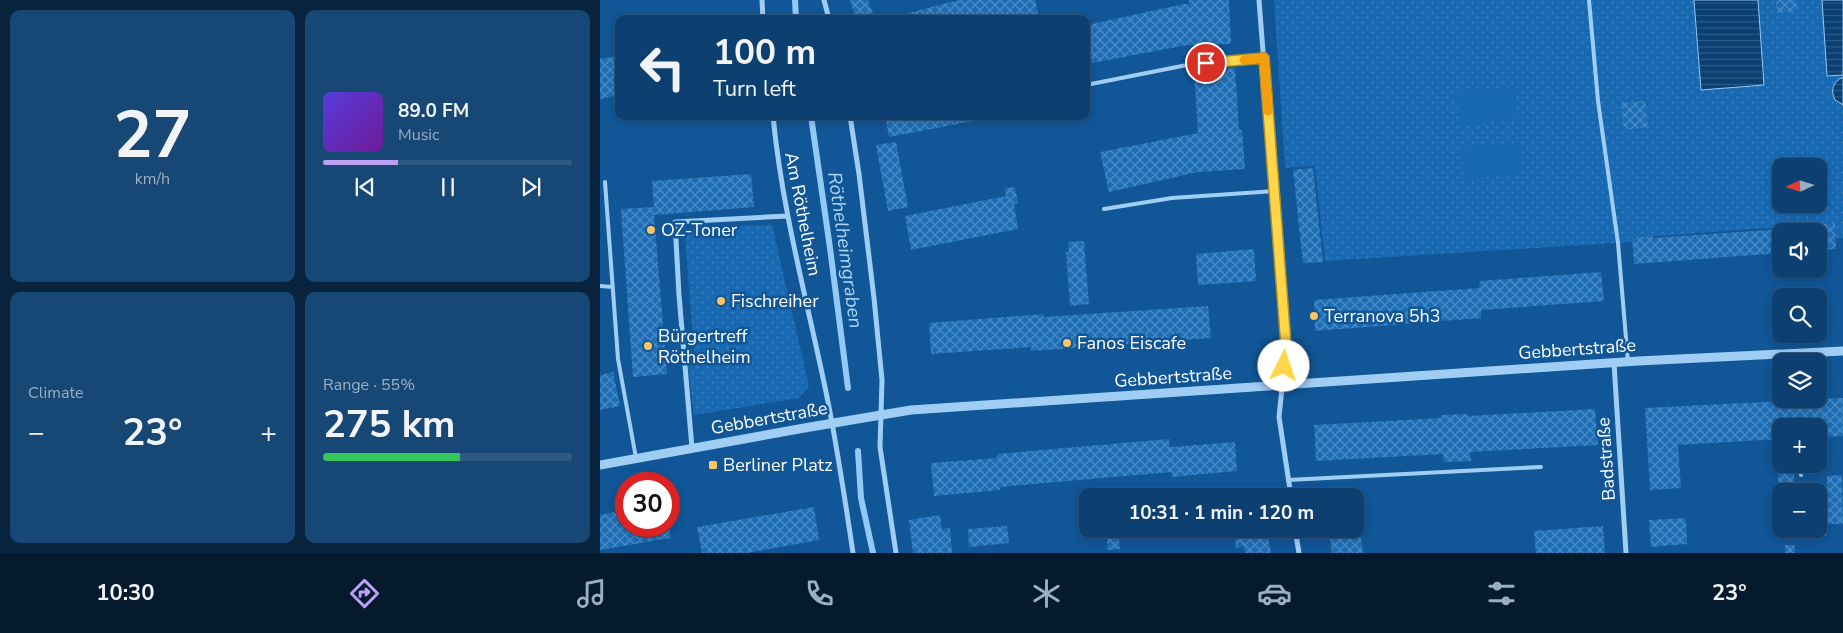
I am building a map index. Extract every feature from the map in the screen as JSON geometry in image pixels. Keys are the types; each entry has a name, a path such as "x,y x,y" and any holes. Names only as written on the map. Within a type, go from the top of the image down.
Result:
{"street":[{"path":"762,0 763,15"},
{"path":"824,0 828,15"},
{"path":"1259,0 1286,348 1279,417 1289,488"},
{"name":"Am Röthelheim","path":"774,120 787,216 832,423 853,553"},
{"path":"851,120 874,298 882,380 880,447 896,553"},
{"path":"692,448 678,295 675,222 787,216"},
{"name":"Gebbertstraße","path":"1827,354 1843,352"},
{"name":"Gebbertstraße","path":"600,465 911,410 1628,362 1772,359"},
{"name":"Badstraße","path":"1614,363 1626,553"},
{"path":"1296,538 1299,553"}],"lane":[{"path":"1589,0 1598,102 1618,243 1628,362"},
{"path":"1090,84 1187,65 1264,58"},
{"path":"605,182 618,359 636,458"},
{"path":"1104,209 1172,198 1274,191"},
{"path":"600,286 613,287"},
{"path":"1288,480 1541,467"}],"shaded area":[{"path":"1274,0 1843,0 1843,238 1836,238 1834,223 1772,223 1772,228 1632,238 1632,242 1325,261 1315,166 1285,168"},
{"path":"1694,0 1758,0 1764,85 1701,90"},
{"path":"1822,0 1843,0 1843,75 1827,76"},
{"path":"1843,77 1843,105 1835,100 1833,90 1835,84"},
{"path":"1515,87 1518,120 1459,125 1456,92"},
{"path":"1519,143 1521,174 1464,179 1461,148"},
{"path":"772,225 809,386 799,398 694,415 688,366 695,363 685,236 693,228"}],"building":[{"path":"850,0 868,0 873,15 855,15"},
{"path":"959,0 1035,0 1038,14 1034,15 901,15"},
{"path":"1189,0 1229,0 1231,44 1187,45 1092,63 1090,24 1189,4"},
{"path":"1776,0 1796,0 1797,11 1777,13"},
{"path":"615,57 615,96 600,99 600,59"},
{"path":"1235,68 1239,130 1242,130 1245,169 1198,172 1109,192 1100,152 1198,133 1194,70"},
{"path":"1645,101 1648,127 1624,130 1621,103"},
{"path":"886,120 978,120 889,137"},
{"path":"896,142 908,207 888,211 876,145"},
{"path":"1313,168 1323,262 1303,263 1293,170"},
{"path":"751,174 754,207 654,215 667,374 633,377 621,209 654,207 652,181"},
{"path":"1015,187 1018,203 1014,204 1018,229 911,250 905,216 1006,196 1004,189"},
{"path":"1835,223 1836,249 1827,250 1827,224"},
{"path":"1772,230 1772,254 1634,264 1632,238 1652,236 1653,238"},
{"path":"1084,241 1089,304 1070,306 1066,252 1069,252 1068,242"},
{"path":"1254,249 1256,281 1198,285 1196,254"},
{"path":"1601,272 1604,301 1481,310 1481,318 1315,331 1314,300 1479,288 1480,281"},
{"path":"1208,306 1211,338 1031,351 1031,347 931,354 929,323 1043,314 1044,317"},
{"path":"613,372 620,406 600,410 600,375"},
{"path":"1843,398 1843,436 1827,437 1827,418 1772,418 1772,440 1678,445 1681,488 1650,490 1645,408 1772,402 1772,408 1827,408 1827,399"},
{"path":"1595,409 1598,445 1470,452 1471,461 1444,462 1443,454 1316,461 1314,425 1441,418 1441,415 1468,414 1468,416"},
{"path":"1169,439 1170,447 1235,442 1237,471 1172,477 1172,472 1000,487 1000,490 934,496 931,463 997,458 997,454"},
{"path":"1794,473 1794,483 1778,483 1778,474"},
{"path":"1842,475 1843,524 1827,524 1827,476"},
{"path":"814,507 819,540 747,553 702,553 697,527"},
{"path":"615,512 615,537 671,538 600,550 600,515"},
{"path":"940,515 942,529 950,528 952,553 913,553 909,520"},
{"path":"1686,518 1687,544 1651,547 1649,520"},
{"path":"1007,526 1009,543 969,547 968,529"},
{"path":"1603,526 1605,553 1536,553 1534,531"},
{"path":"1107,538 1119,538 1120,549 1108,550"},
{"path":"1234,538 1268,538 1271,553 1245,553 1244,546 1236,548"},
{"path":"1330,538 1361,538 1363,553 1332,553"},
{"path":"1785,545 1795,545 1795,553 1785,553"}],"waterway":[{"name":"Röthelheimgraben","path":"795,0 796,15"},
{"name":"Röthelheimgraben","path":"812,120 848,388"},
{"name":"Röthelheimgraben","path":"858,451 861,498 873,553"}],"slow traffic":[{"path":"1244,60 1264,58 1268,111"}],"place":[{"name":"OZ-Toner","path":"651,230"},
{"name":"Fischreiher","path":"721,301"},
{"name":"Terranova 5h3","path":"1314,316"},
{"name":"Fanos Eiscafe","path":"1067,343"},
{"name":"Bürgertreff Röthelheim","path":"648,346"},
{"name":"Berliner Platz","path":"713,465"}],"route":[{"path":"1206,63 1264,58 1285,332 1284,366"}]}
